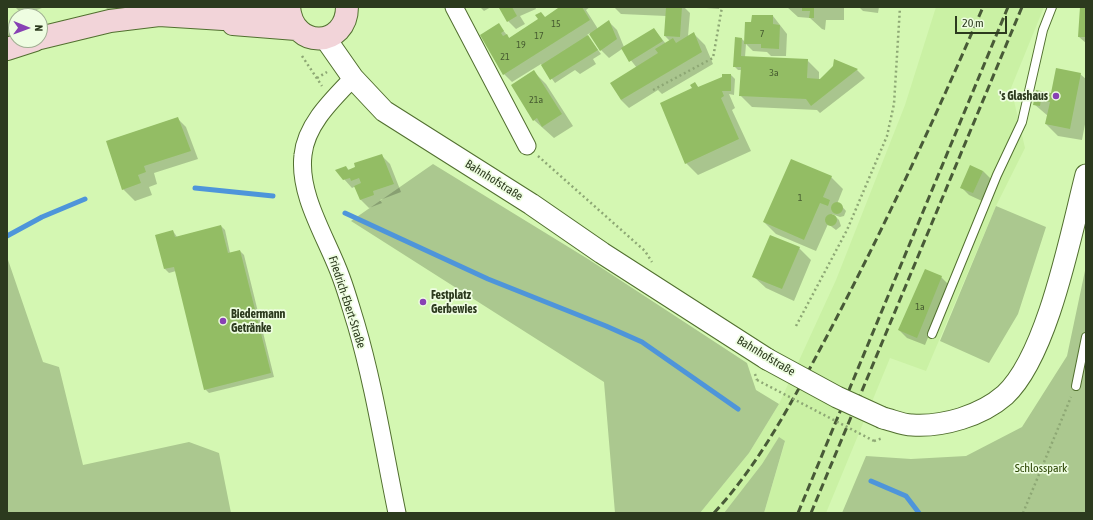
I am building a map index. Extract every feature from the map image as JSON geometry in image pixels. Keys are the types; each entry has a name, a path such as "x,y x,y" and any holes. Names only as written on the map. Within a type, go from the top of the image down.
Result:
{"main road":[{"path":"48,36 110,21 159,15 223,19 285,7"},
{"path":"289,7 290,19 296,29 305,36 315,39 342,17"},
{"path":"223,19 236,26 296,29"}],"street":[{"path":"454,7 527,146"},
{"name":"Bahnhofstraße","path":"342,17 354,78 384,112 531,204 602,253 767,359 837,397 883,418 910,426 937,425 957,421 979,411 1005,395 1025,368 1041,336 1057,285 1086,175"},
{"name":"Friedrich-Ebert-Straße","path":"354,78 331,101 309,132 303,154 303,181 342,278 356,326 379,425 397,513"}],"lane":[{"path":"932,334 997,175 1022,122 1043,30 1052,7"},
{"path":"1076,386 1086,337"}],"path":[{"path":"653,90 713,58 722,7"},
{"path":"796,326 847,230 887,136 894,104 900,7"},
{"path":"297,51 314,73 331,101"},
{"path":"527,146 645,251 653,264"},
{"path":"756,380 874,441"},
{"path":"1023,513 1076,386"}],"shaded area":[{"path":"936,7 1044,7 1011,88 1025,148 996,206 926,371 890,358 826,513 764,513 785,442 779,438 762,464 724,513 700,513 749,453 779,404 836,280 905,105"}],"green space":[{"path":"433,164 588,259 747,363 756,390 779,404 749,453 700,513 615,513 604,382 351,221"},
{"path":"996,206 1046,227 1018,314 989,363 940,341"},
{"path":"7,257 43,362 59,367 83,465 189,442 219,453 231,513 7,513"},
{"name":"Schlosspark","path":"1086,266 1086,513 842,513 866,456 911,459 966,456 1022,427 1067,356"},
{"path":"779,437 785,441 764,513 724,513 762,464"}],"building":[{"path":"512,7 517,16 507,22 499,8"},
{"path":"557,7 582,7 590,20 503,75 480,35 499,23 504,31 501,33 503,36 507,34 509,38 538,19 535,15 541,12 545,17 558,8"},
{"path":"666,7 682,7 680,37 664,36"},
{"path":"802,7 814,7 814,18 809,18 810,11 802,11"},
{"path":"1080,7 1086,7 1086,37 1078,37"},
{"path":"752,15 773,15 773,24 780,25 779,49 761,48 761,44 744,44 745,22 751,22"},
{"path":"609,20 617,39 600,51 589,34"},
{"path":"654,28 663,41 629,62 621,48"},
{"path":"694,32 702,52 621,100 610,83 658,53 655,49 673,38 676,43"},
{"path":"588,35 598,50 550,80 541,65"},
{"path":"735,37 742,38 741,56 808,59 807,78 820,79 833,66 834,59 858,69 811,106 806,99 739,96 741,67 733,67"},
{"name":"'s Glashaus","path":"1056,68 1081,73 1070,129 1045,124 1050,102 1041,100 1040,106 1033,105 1036,90 1051,93"},
{"path":"534,70 562,114 542,127 537,118 533,121 511,85"},
{"path":"722,74 731,74 731,91 722,91 724,96 721,98 739,139 685,164 660,103 692,88 690,85 695,82 698,87 722,77"},
{"path":"178,117 191,151 144,166 146,172 138,175 141,183 122,190 106,141"},
{"path":"382,154 394,184 373,191 374,195 360,200 354,186 361,183 359,178 351,181 350,178 343,180 335,170 346,166 348,170 355,167 354,163"},
{"path":"791,159 832,176 823,197 830,200 828,206 820,203 804,240 763,222"},
{"path":"970,165 983,171 973,193 960,188"},
{"path":"837,202 841,204 843,208 841,212 837,214 833,212 831,208 833,204"},
{"path":"829,214 833,214 837,220 833,226 829,226 825,222 825,218"},
{"name":"Biedermann Getränke","path":"221,225 228,253 240,250 271,373 204,390 174,267 164,269 155,235 173,230 175,237"},
{"path":"770,235 800,247 782,289 752,277"},
{"path":"925,269 942,276 917,338 898,330"}],"waterway":[{"path":"195,188 273,196"},
{"path":"7,236 42,217 85,199"},
{"path":"345,213 488,279 642,342 738,409"},
{"path":"871,481 906,496 919,513"}],"railway":[{"path":"714,513 747,473 762,451 776,429 826,338 908,174 983,7"},
{"path":"798,513 1008,7"},
{"path":"811,513 1022,7"}],"place":[{"name":"'s Glashaus","path":"1056,96"},
{"name":"Festplatz Gerbewies","path":"423,302"},
{"name":"Biedermann Getränke","path":"223,321"}]}
